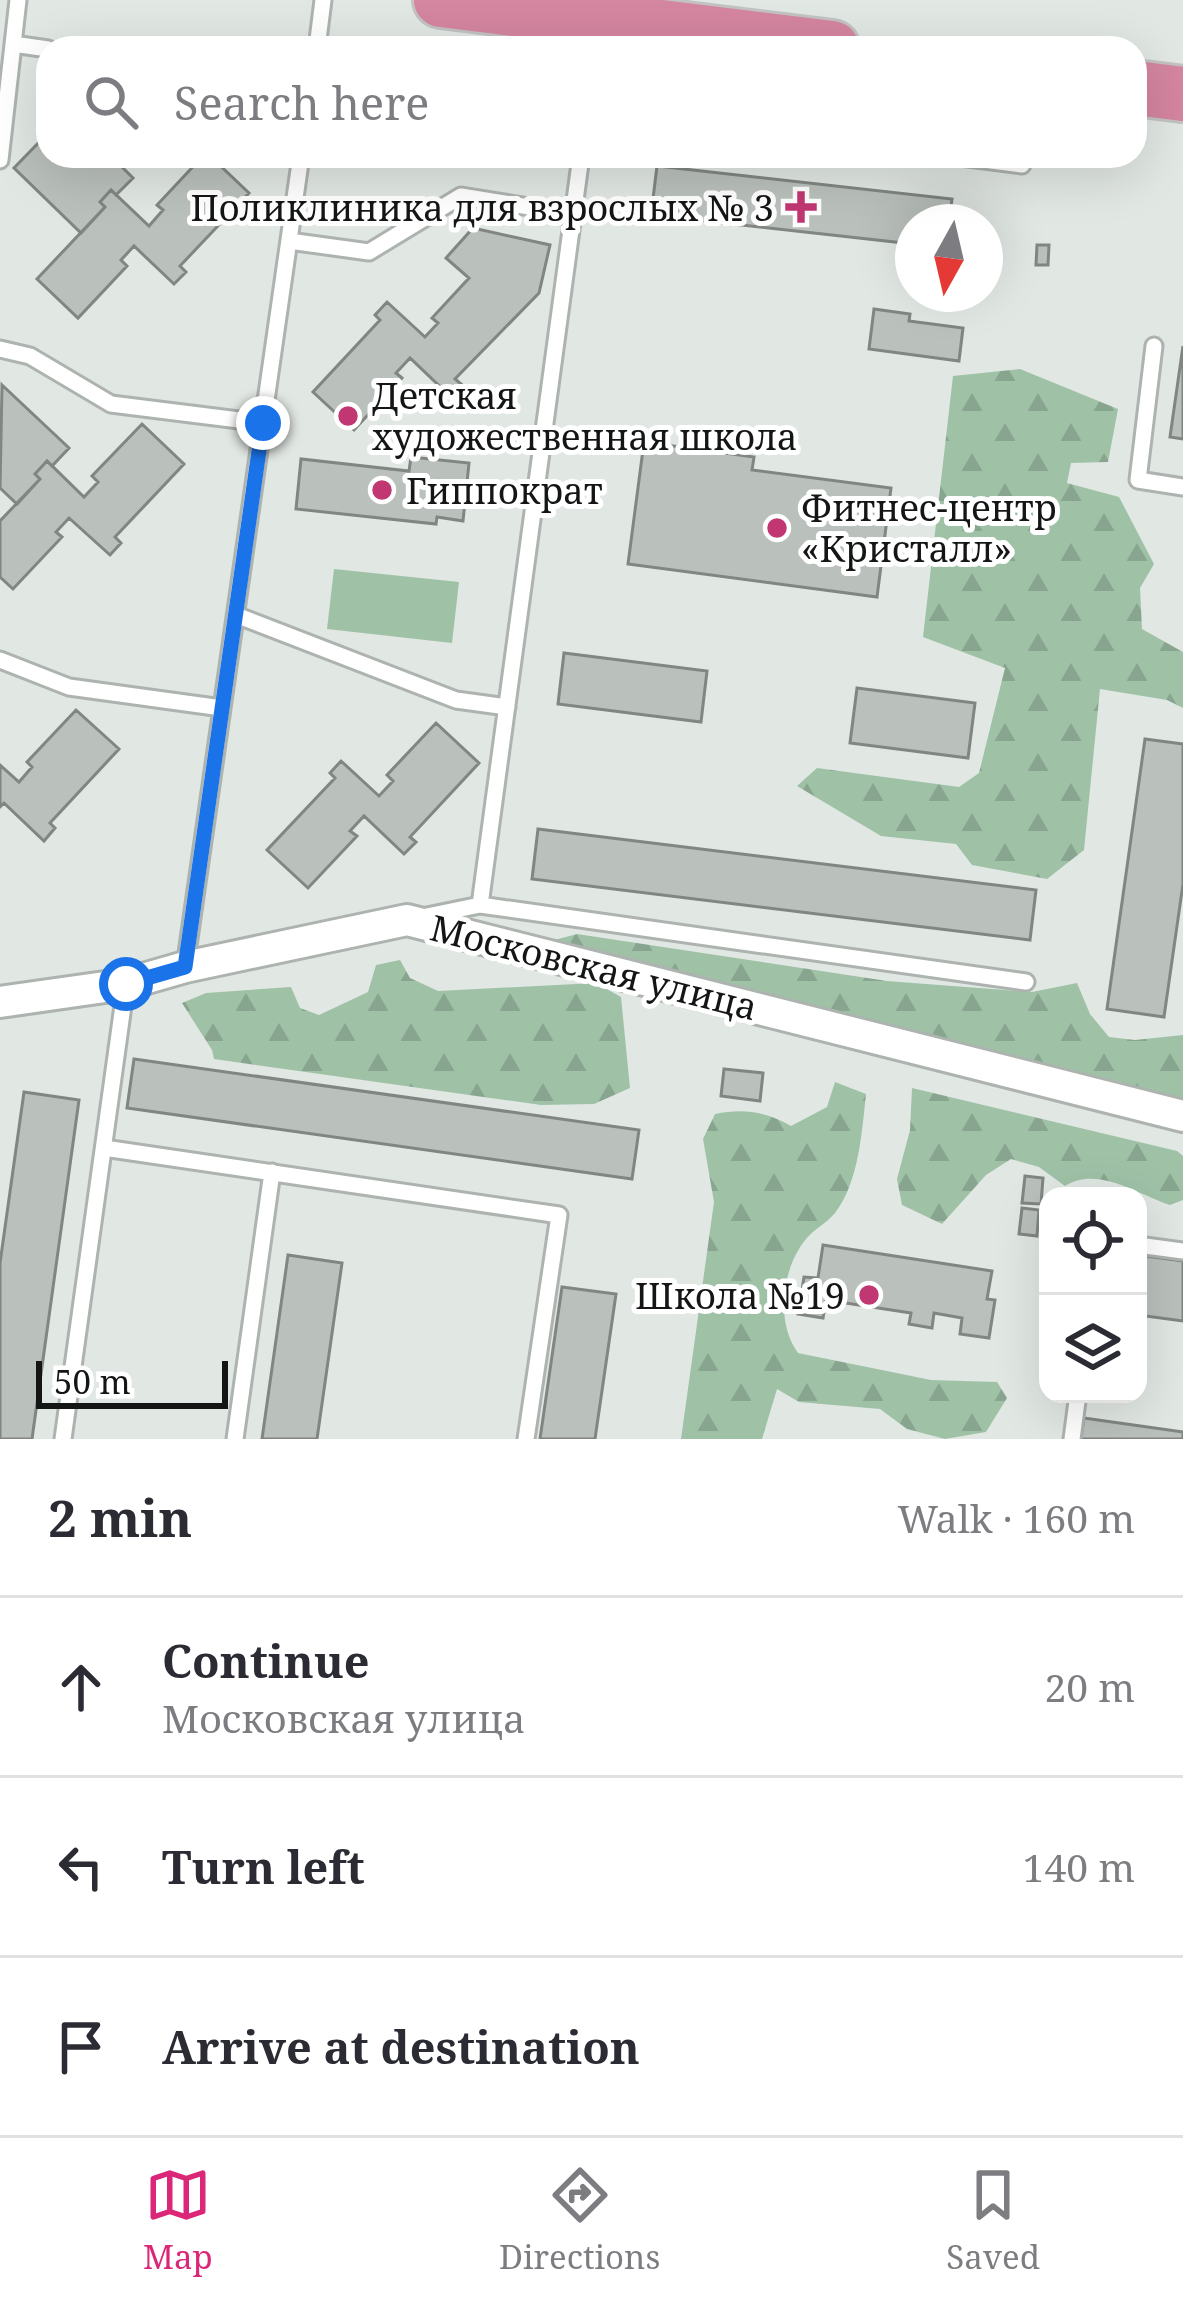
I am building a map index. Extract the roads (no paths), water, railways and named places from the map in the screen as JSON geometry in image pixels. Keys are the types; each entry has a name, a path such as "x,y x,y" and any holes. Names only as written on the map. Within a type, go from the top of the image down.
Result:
{"highway":[{"path":"441,0 601,26 706,36"},
{"path":"1147,90 1183,94"}],"street":[{"name":"Московская улица","path":"0,1002 126,984 407,920 1183,1116"}],"lane":[{"path":"0,160 18,0"},
{"path":"318,36 323,0"},
{"path":"13,44 36,47"},
{"path":"185,967 299,168"},
{"path":"480,905 579,168"},
{"path":"289,242 369,252 461,196 573,214"},
{"path":"1154,346 1138,480 1183,487"},
{"path":"0,349 30,356 111,404 263,423"},
{"path":"236,615 456,700 507,707"},
{"path":"0,660 69,687 222,707"},
{"path":"407,920 480,905 1026,982"},
{"path":"63,1439 126,984"},
{"path":"104,1148 559,1215 526,1439"},
{"path":"235,1439 272,1172"},
{"path":"1147,1246 1183,1251"},
{"path":"1072,1439 1077,1403"}],"place":[{"name":"Поликлиника для взрослых № 3","path":"801,207"},
{"name":"Детская художественная школа","path":"348,416"},
{"name":"Гиппократ","path":"382,490"},
{"name":"Фитнес-центр «Кристалл»","path":"777,528"},
{"name":"Школа №19","path":"869,1295"}]}
